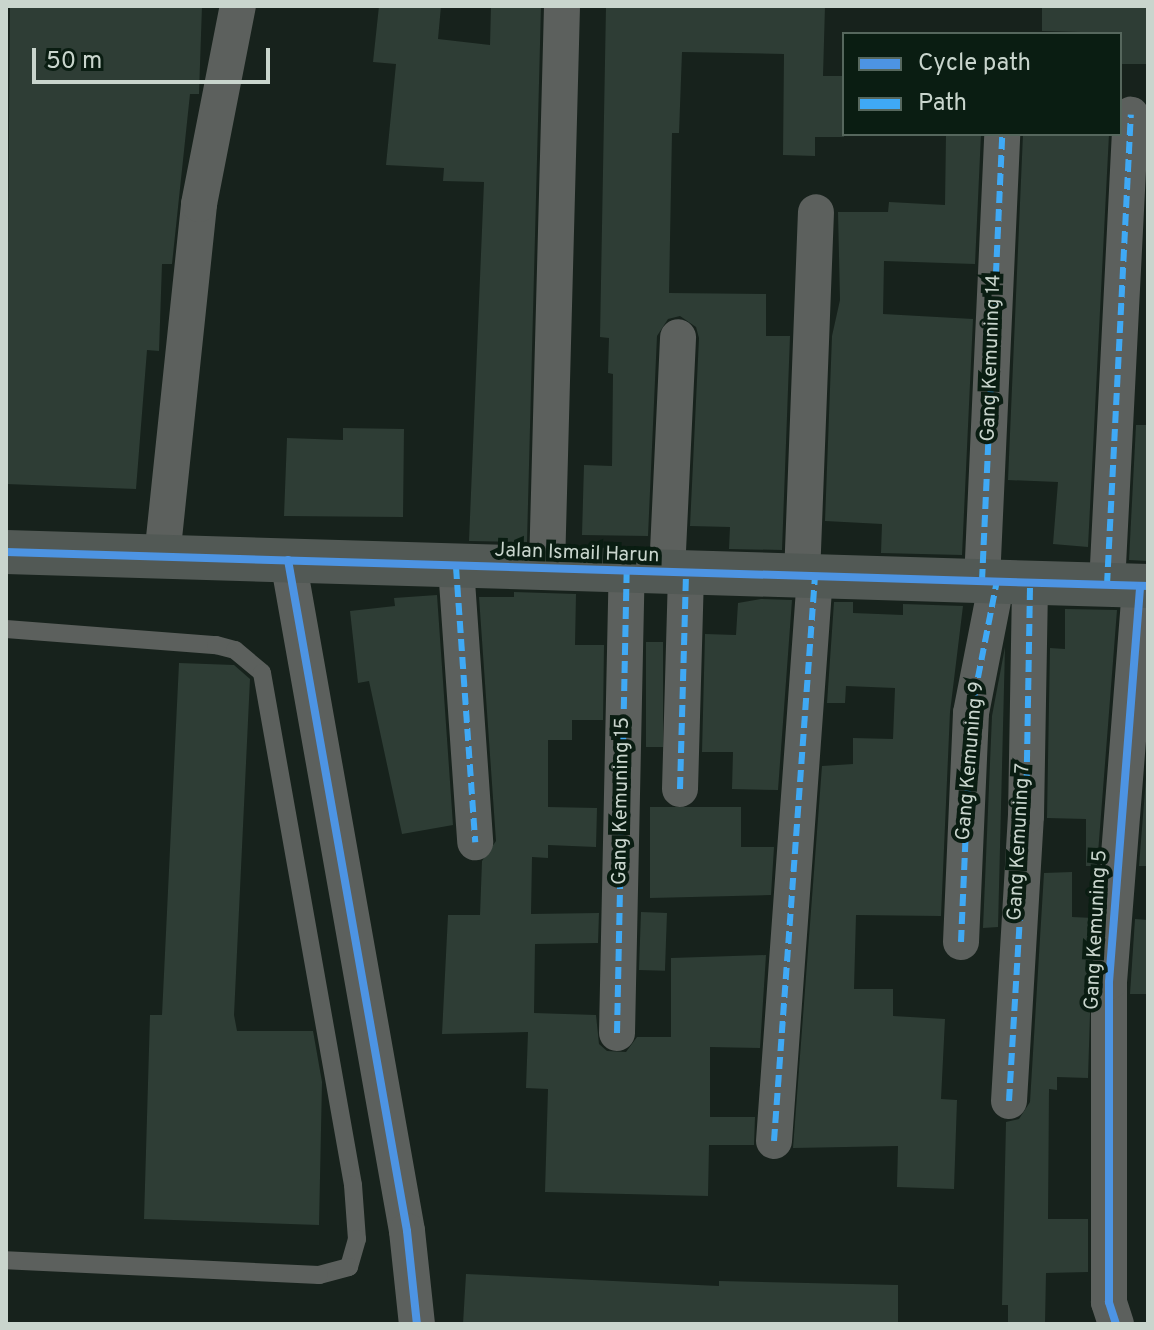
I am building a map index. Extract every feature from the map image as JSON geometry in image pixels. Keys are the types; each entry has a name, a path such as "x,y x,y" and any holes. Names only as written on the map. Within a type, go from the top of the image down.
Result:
{"street":[{"path":"162,557 199,204 238,6"},
{"path":"547,568 562,6"},
{"name":"Gang Kemuning 5","path":"1116,1324 1109,1302 1109,982 1132,586 1131,115"},
{"name":"Gang Kemuning 14","path":"1002,136 1003,582"},
{"path":"774,1141 808,576 816,212"},
{"path":"678,337 660,571 680,789"},
{"name":"Jalan Ismail Harun","path":"6,552 1132,586"},
{"path":"288,560 407,1231 417,1324"},
{"path":"456,567 475,842"},
{"name":"Gang Kemuning 15","path":"617,1033 660,571"},
{"name":"Gang Kemuning 9","path":"961,942 971,713 1003,582"},
{"name":"Gang Kemuning 7","path":"1003,582 1026,816 1009,1101"}],"lane":[{"path":"6,629 216,645 235,650 262,673 353,1185 357,1239 349,1267 319,1275 6,1260"}],"building":[{"path":"10,6 202,6 199,94 190,94 172,264 162,264 159,351 147,350 136,489 6,484"},
{"path":"379,6 441,6 438,39 490,45 491,6 541,6 527,542 469,541 484,182 443,181 444,168 386,165 396,64 373,62"},
{"path":"606,6 825,6 823,76 842,76 844,137 815,137 815,156 783,155 784,54 682,52 679,133 672,133 669,293 766,294 766,336 790,336 782,550 729,549 730,527 690,526 699,338 696,327 680,316 668,319 657,336 648,536 582,535 584,465 612,466 613,374 608,373 609,338 600,337"},
{"path":"1042,6 1148,6 1148,64 1122,64 1122,32 1042,31"},
{"path":"946,136 981,136 975,264 884,261 883,314 973,319 962,555 881,553 882,524 825,521 832,336 840,300 838,212 888,212 889,202 945,205"},
{"path":"1023,136 1109,136 1088,547 1053,544 1058,482 1008,480"},
{"path":"1136,425 1148,425 1148,561 1129,560"},
{"path":"343,428 404,429 403,517 284,516 287,438 343,440"},
{"path":"514,592 576,594 575,645 604,645 603,720 572,720 572,740 548,740 548,807 597,808 596,847 548,845 548,858 532,857 531,914 599,913 598,943 535,944 534,1013 596,1015 599,1044 607,1051 626,1052 637,1037 671,1037 671,958 766,955 760,1048 710,1047 710,1117 755,1117 754,1145 709,1145 708,1196 545,1192 548,1089 526,1088 528,1032 442,1034 448,915 480,915 482,861 496,841 479,597 514,597"},
{"path":"437,595 453,825 402,834 369,681 358,683 350,611 395,606 394,598"},
{"path":"761,599 792,600 778,790 732,789 733,752 702,752 705,634 736,635 738,603"},
{"path":"834,602 853,602 853,613 903,615 903,604 963,606 950,712 941,916 856,915 854,989 893,989 893,1016 945,1019 941,1099 957,1100 954,1189 897,1187 898,1146 793,1148 822,766 853,764 853,738 893,739 895,688 846,686 845,703 827,703"},
{"path":"1065,609 1117,610 1097,866 1086,866 1086,819 1047,818 1050,648 1065,649"},
{"path":"646,642 663,642 663,747 646,747"},
{"path":"1005,647 998,927 983,928 992,716"},
{"path":"179,663 234,665 250,679 234,1015 237,1031 313,1031 322,1082 319,1225 144,1219 150,1015 162,1015"},
{"path":"1148,753 1148,866 1139,866"},
{"path":"650,807 741,807 741,847 774,847 771,895 650,898"},
{"path":"1072,872 1072,917 1093,918 1088,1078 1057,1077 1057,1090 1049,1089 1048,1219 1088,1219 1088,1272 1046,1273 1045,1324 1008,1324 1008,1305 1002,1305 1006,1122 1019,1119 1030,1102 1044,873"},
{"path":"641,912 667,913 665,971 639,970"},
{"path":"1135,919 1148,920 1148,994 1130,994"},
{"path":"466,1274 719,1286 719,1281 898,1285 898,1324 463,1324"}],"marked path":[{"path":"1107,585 1131,115"},
{"path":"982,581 1002,136"},
{"path":"456,567 475,842"},
{"path":"617,1033 627,570"},
{"path":"680,789 686,572"},
{"path":"774,1141 815,576"},
{"path":"961,942 971,713 997,581"},
{"path":"1009,1101 1026,816 1030,582"}],"cycle path":[{"path":"6,552 1148,586"},
{"path":"288,560 407,1231 417,1324"},
{"path":"1116,1324 1109,1302 1109,982 1140,586"}]}
